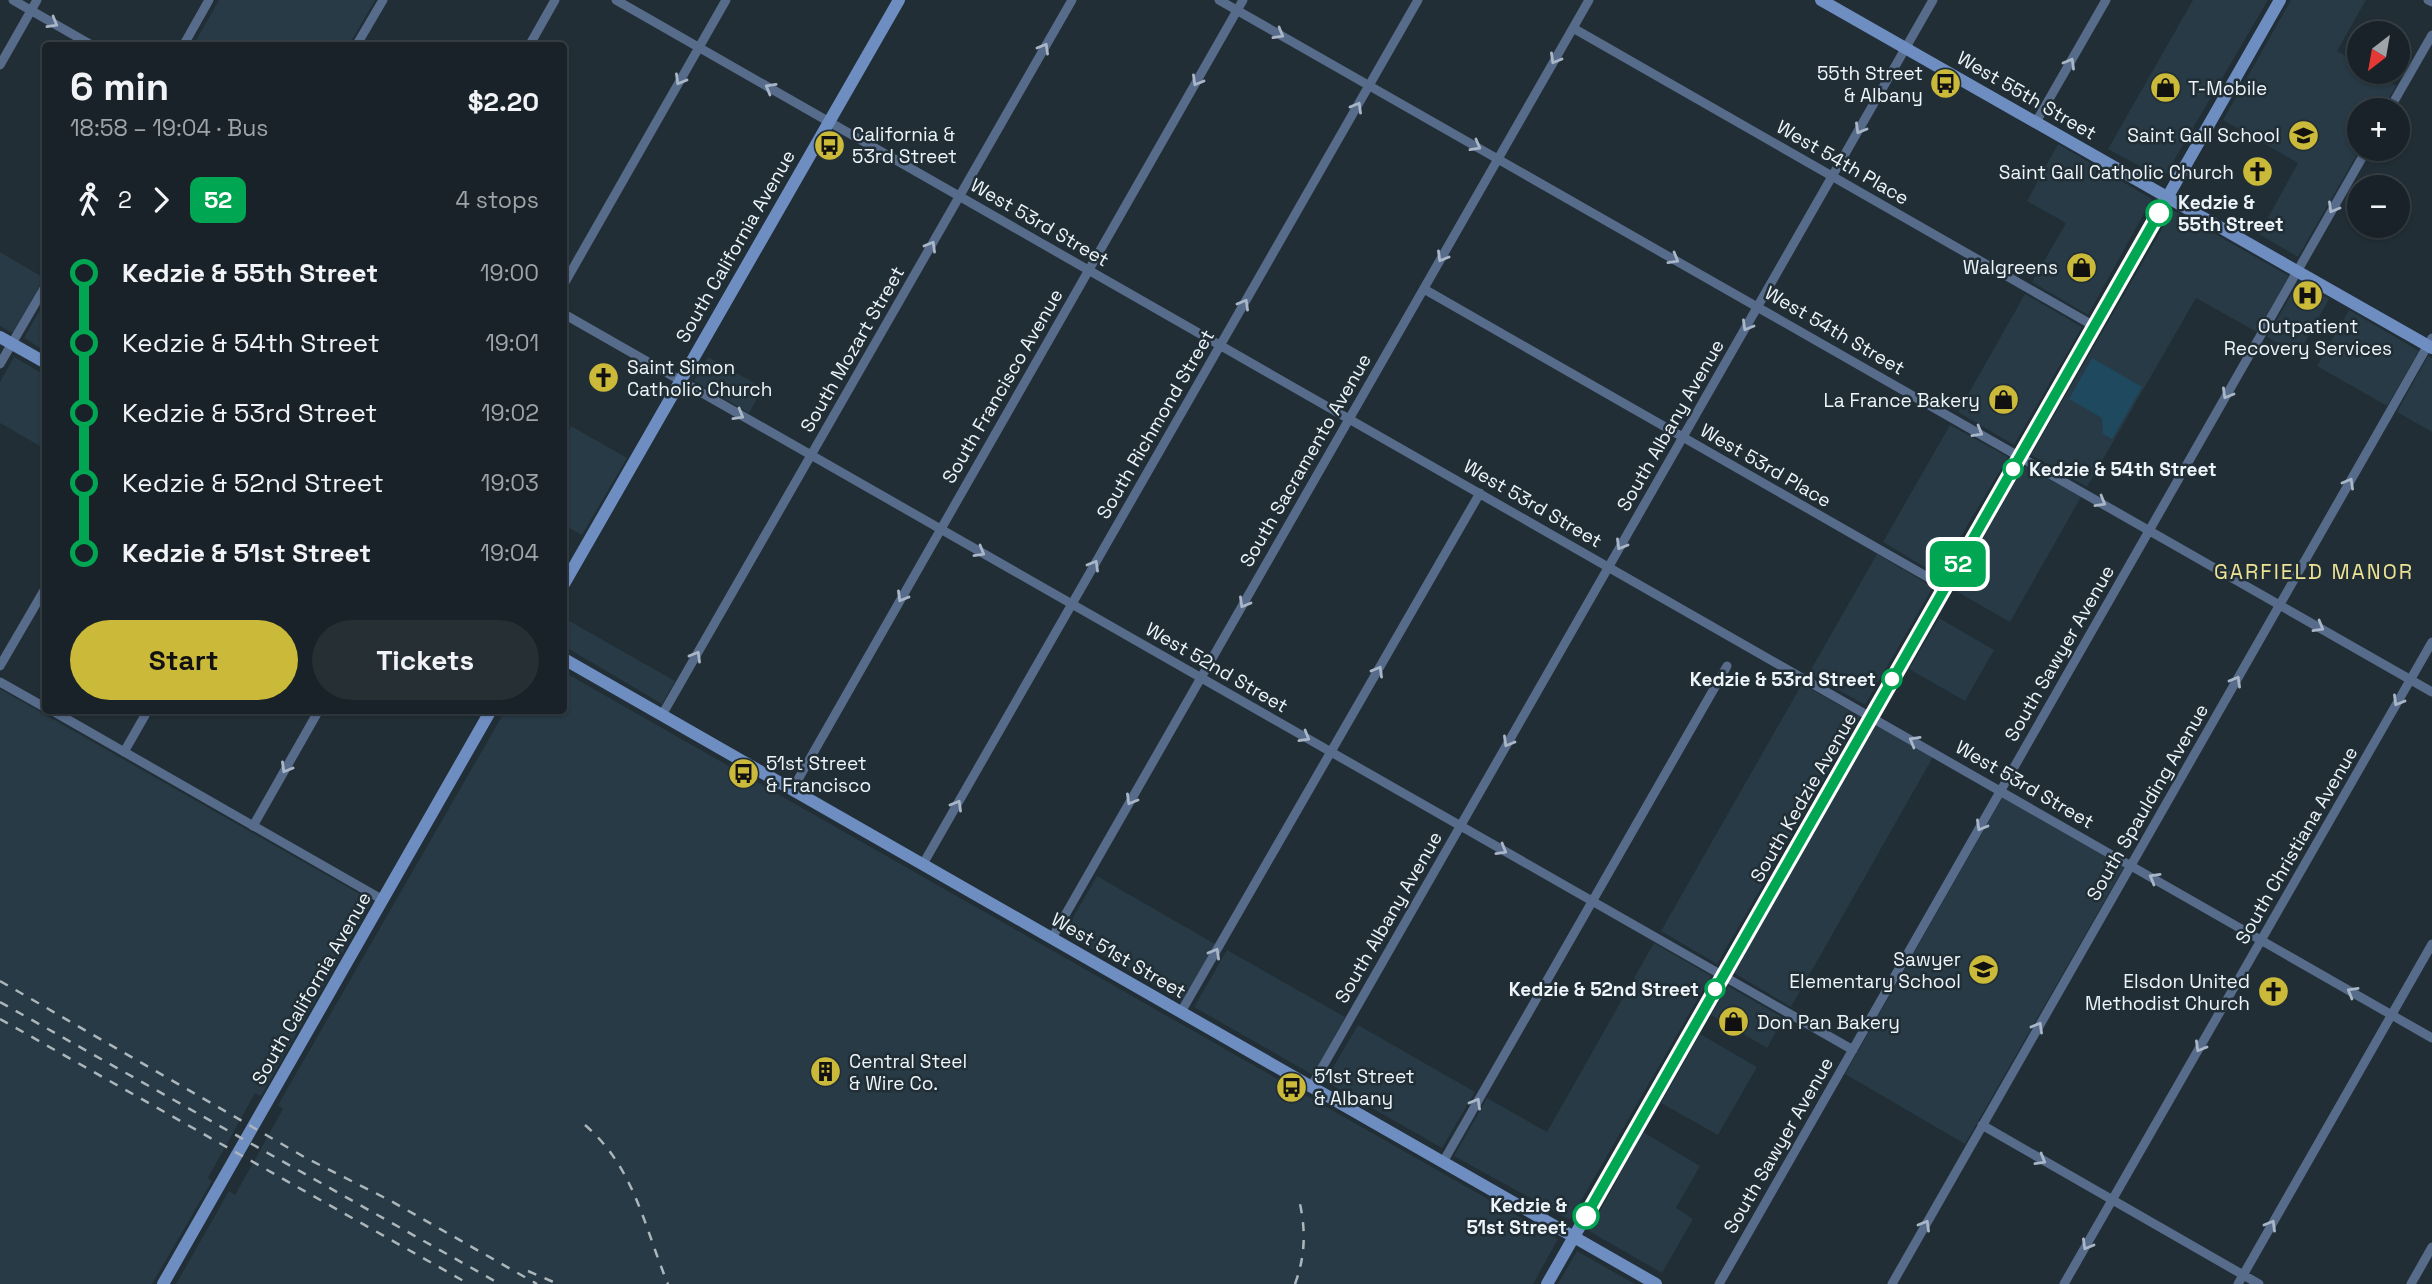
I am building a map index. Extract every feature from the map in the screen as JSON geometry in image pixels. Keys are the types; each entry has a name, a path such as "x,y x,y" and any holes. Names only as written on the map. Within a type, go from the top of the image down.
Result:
{"street":[{"path":"13,0 86,42"},
{"path":"0,65 37,0"},
{"path":"185,42 209,0"},
{"path":"358,42 383,0"},
{"path":"531,42 555,0"},
{"name":"West 53rd Street","path":"616,0 2432,1038"},
{"path":"567,279 726,0"},
{"name":"South California Avenue","path":"567,579 899,0"},
{"name":"South Mozart Street","path":"662,715 1072,0"},
{"name":"West 54th Street","path":"1219,0 2432,692"},
{"name":"South Francisco Avenue","path":"792,790 1243,0"},
{"name":"South Richmond Street","path":"923,864 1418,0"},
{"name":"South Sacramento Avenue","path":"1052,938 1589,0"},
{"name":"West 55th Street","path":"1821,0 2297,271 2431,344"},
{"name":"South Albany Avenue","path":"1311,1087 1933,0"},
{"path":"2036,122 2106,0"},
{"name":"South Kedzie Avenue","path":"1547,1284 2280,0"},
{"name":"West 54th Place","path":"1573,28 2095,326"},
{"path":"2396,98 2432,35"},
{"name":"South Sawyer Avenue","path":"1719,1284 2360,161"},
{"name":"West 53rd Place","path":"1424,289 1945,587"},
{"path":"0,364 42,292"},
{"name":"West 52nd Street","path":"567,316 1853,1050"},
{"path":"0,337 42,361"},
{"name":"South Spaulding Avenue","path":"1892,1284 2431,344"},
{"path":"1181,1012 1480,493"},
{"path":"0,666 42,594"},
{"name":"South Christiana Avenue","path":"2064,1284 2432,642"},
{"name":"West 51st Street","path":"567,661 1656,1284"},
{"path":"1443,1162 1727,666"},
{"path":"0,682 42,706"},
{"path":"58,714 383,900"},
{"path":"124,752 146,714"},
{"path":"253,826 317,714"},
{"name":"South California Avenue","path":"163,1284 489,714"},
{"path":"2238,1284 2432,944"},
{"path":"1982,1125 2259,1284"},
{"path":"2411,1284 2432,1247"}],"shaded area":[{"path":"219,0 375,0 351,42 195,42"},
{"path":"2193,0 2268,0 2163,179 2108,149"},
{"name":"Saint Gall School","path":"2291,0 2366,0 2354,21 2347,21 2347,33 2337,51 2347,57 2347,84 2396,86 2389,98 2347,98 2347,161 2353,161 2298,257 2259,234 2298,163 2223,120"},
{"path":"2058,144 2152,199 2088,315 2032,282 2066,223 2027,201"},
{"path":"2173,210 2289,276 2257,332 2196,298 2087,487 2031,455"},
{"path":"0,252 42,277 42,282 13,333 0,326"},
{"path":"2299,281 2329,299 2298,355 2267,337"},
{"path":"2025,294 2082,327 2014,445 1958,412"},
{"path":"42,306 42,349 24,338"},
{"path":"2349,310 2419,351 2387,406 2317,366"},
{"path":"2428,356 2432,358 2432,432 2397,412"},
{"path":"14,357 42,373 42,447 0,423 0,382"},
{"path":"708,357 763,388 749,413 694,381"},
{"path":"2092,358 2142,387 2112,439 2103,434 2102,418 2069,399"},
{"path":"1950,425 2008,457 1938,575 1883,542"},
{"path":"571,426 627,458 582,535 567,527 567,434"},
{"path":"2024,465 2081,497 2010,622 1954,590"},
{"path":"1877,554 1933,587 1865,705 1809,673"},
{"path":"1939,618 1994,650 1965,701 1909,669"},
{"path":"567,620 675,681 662,704 567,648"},
{"path":"567,674 1558,1239 1533,1284 176,1284 229,1191 235,1195 283,1109 278,1105 503,714 567,714"},
{"path":"1802,684 1860,717 1717,964 1661,931"},
{"path":"0,689 372,901 261,1096 255,1093 208,1178 212,1181 152,1284 0,1284"},
{"path":"1876,725 1933,757 1791,1007 1734,973"},
{"name":"Sawyer Elementary School","path":"2003,796 2124,867 1965,1144 1845,1074"},
{"path":"1097,876 1215,944 1182,1001 1064,933"},
{"path":"1654,943 1711,976 1570,1220 1454,1156 1487,1098 1547,1132"},
{"path":"1227,950 1345,1017 1313,1075 1194,1007"},
{"path":"1728,986 1784,1018 1767,1048 1711,1015"},
{"path":"1358,1025 1475,1092 1442,1148 1325,1081"},
{"path":"1700,1034 1757,1067 1718,1135 1661,1103"},
{"path":"1643,1132 1700,1166 1676,1208 1693,1219 1662,1273 1589,1231"},
{"path":"1577,1251 1635,1284 1558,1284"}],"railway":[{"path":"0,981 306,1158 391,1201 537,1284"},
{"path":"0,1002 500,1284"},
{"path":"0,1019 469,1284"},
{"path":"585,1125 602,1142 627,1179 668,1284"},
{"path":"1295,1284 1304,1244 1300,1204"},
{"path":"528,1271 558,1284"}],"bus line":[{"name":"52","path":"1586,1216 2159,213"}],"place":[{"name":"55th Street & Albany","path":"1946,84"},
{"name":"T-Mobile","path":"2165,88"},
{"name":"Saint Gall School","path":"2303,135"},
{"name":"California & 53rd Street","path":"829,145"},
{"name":"Saint Gall Catholic Church","path":"2257,172"},
{"name":"Kedzie & 55th Street","path":"2159,213"},
{"name":"Walgreens","path":"2081,267"},
{"name":"Outpatient Recovery Services","path":"2308,295"},
{"name":"Saint Simon Catholic Church","path":"604,378"},
{"name":"La France Bakery","path":"2003,400"},
{"name":"Kedzie & 54th Street","path":"2013,469"},
{"name":"Kedzie & 53rd Street","path":"1892,679"},
{"name":"51st Street & Francisco","path":"743,774"},
{"name":"Sawyer Elementary School","path":"1984,970"},
{"name":"Kedzie & 52nd Street","path":"1715,989"},
{"name":"Elsdon United Methodist Church","path":"2273,992"},
{"name":"Don Pan Bakery","path":"1734,1022"},
{"name":"Central Steel & Wire Co.","path":"826,1072"},
{"name":"51st Street & Albany","path":"1291,1087"},
{"name":"Kedzie & 51st Street","path":"1586,1216"}],"district":[{"name":"GARFIELD MANOR","path":"2314,572"}]}
